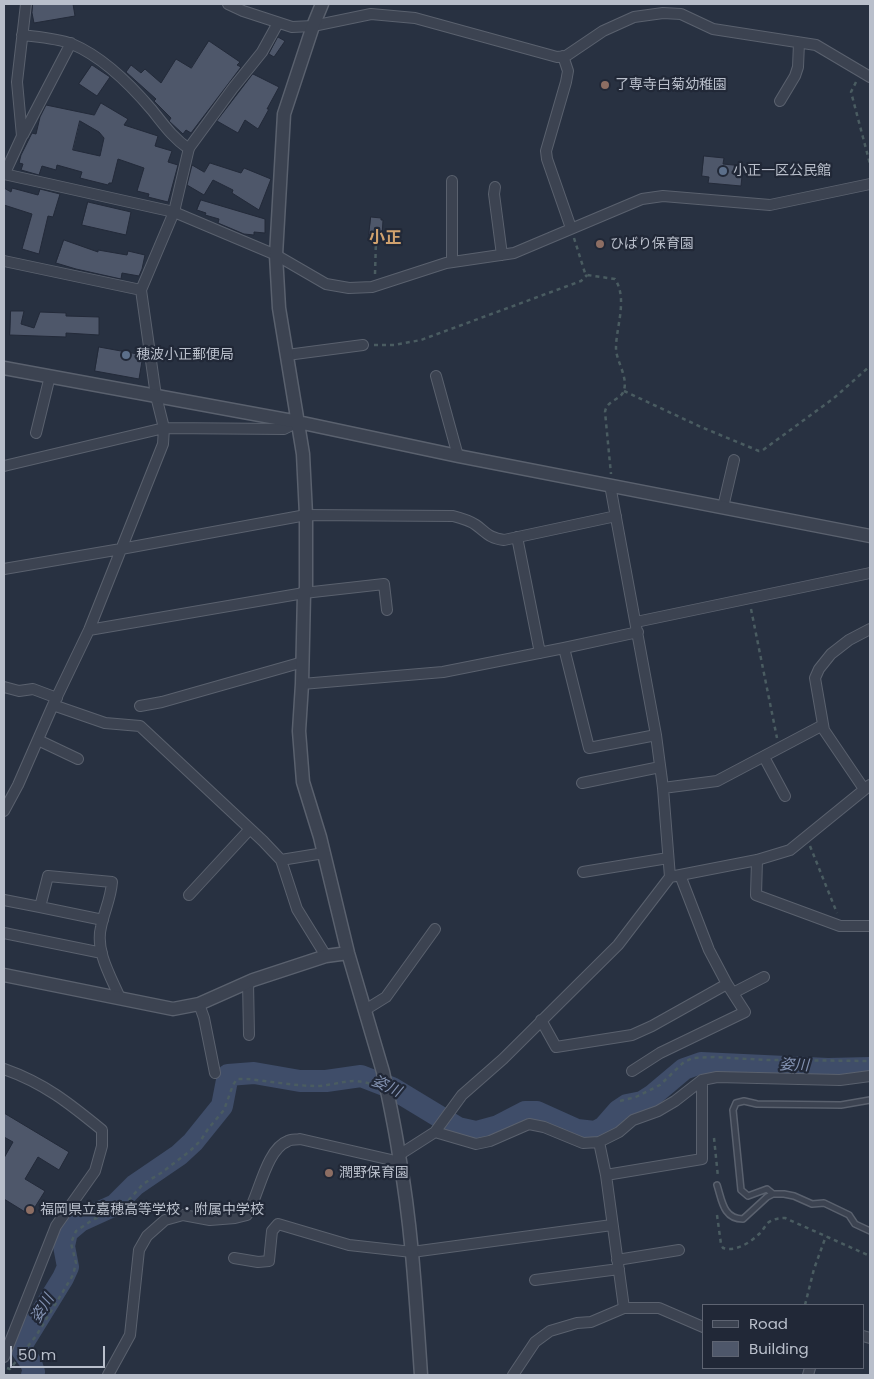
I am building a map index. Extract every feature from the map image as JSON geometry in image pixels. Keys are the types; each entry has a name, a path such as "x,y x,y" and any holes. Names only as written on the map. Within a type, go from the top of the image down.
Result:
{"street":[{"path":"22,136 17,82 26,4"},
{"path":"228,4 278,24 292,27 313,26 371,14 415,18 549,55 562,56 574,52 603,31 634,17 663,13 681,14 713,29 816,45 866,74"},
{"path":"322,4 284,114 276,255 279,308 303,454 306,515 306,589 304,593 299,731 303,782 324,853 348,953 387,1090 400,1158 412,1252 421,1375"},
{"path":"4,811 18,785 89,630 163,444 164,428 156,396 141,290 174,212 189,149 233,88 262,52 278,24"},
{"path":"22,35 70,43 95,57 131,87 172,136 189,149"},
{"path":"70,43 4,174 174,212 276,255 326,284 348,288 375,286 452,261 514,252 652,196 770,205 870,184"},
{"path":"780,101 795,76 798,67 799,43"},
{"path":"562,56 568,72 546,151 547,159 571,228"},
{"path":"452,181 452,261"},
{"path":"494,187 502,255"},
{"path":"4,261 141,290"},
{"path":"287,355 363,345"},
{"path":"4,368 298,422 458,456 870,536"},
{"path":"36,433 50,376"},
{"path":"436,376 458,456"},
{"path":"4,466 164,428 284,429 298,422"},
{"path":"723,507 734,460"},
{"path":"611,485 656,735 663,788 668,858 709,950 746,1012 660,1053 632,1071"},
{"path":"4,569 306,515 453,516 475,525 494,539 504,540 616,516"},
{"path":"517,538 540,653"},
{"path":"302,684 443,672 564,648 749,598 870,573"},
{"path":"89,630 304,593 384,584 387,610"},
{"path":"108,1375 130,1335 139,1250 147,1236 165,1220 183,1215 210,1220 247,1215 253,1205 272,1154 288,1140 300,1139 400,1158 435,1132 462,1095 618,945 675,876 757,860 790,850 867,787 824,730 816,678 819,669 831,654 843,644 870,629"},
{"path":"564,648 589,748 656,735"},
{"path":"140,706 162,702 303,662"},
{"path":"4,687 19,691 33,689 105,723 140,726 281,860 297,909 326,956"},
{"path":"663,788 717,781 764,758 823,725"},
{"path":"38,740 78,759"},
{"path":"764,758 785,796"},
{"path":"582,783 660,767"},
{"path":"189,895 250,829"},
{"path":"281,860 324,853"},
{"path":"583,872 668,858"},
{"path":"757,860 756,896 840,926 870,926"},
{"path":"40,907 48,876 112,882 99,936 102,953 120,998"},
{"path":"4,900 103,920"},
{"path":"365,1010 386,996 435,929"},
{"path":"4,933 102,953"},
{"path":"4,975 173,1008 199,1004 248,982 326,956 348,953"},
{"path":"541,1020 556,1047 632,1035 730,988 764,978"},
{"path":"248,982 249,1035"},
{"path":"199,1004 204,1018 216,1073"},
{"path":"4,1069 35,1081 66,1101 102,1130 102,1146 95,1171 56,1226 4,1357"},
{"path":"435,1132 476,1144 490,1141 528,1124 544,1127 583,1143 599,1142 619,1132 633,1120 658,1111 675,1102 702,1080 717,1077 840,1080 870,1076"},
{"path":"606,1175 702,1159 702,1080"},
{"path":"599,1142 606,1175 624,1308"},
{"path":"234,1258 258,1262 269,1261 272,1231 278,1224 349,1245 412,1252 612,1225"},
{"path":"535,1280 679,1250"},
{"path":"514,1375 535,1342 550,1331 576,1323 591,1322 624,1308 659,1308 702,1327"}],"lane":[{"path":"772,1194 767,1189 748,1196 741,1190 733,1110 736,1103 744,1101 757,1104 841,1105 870,1100"},
{"path":"717,1185 727,1214 735,1219 743,1219 772,1194 794,1196 812,1204 824,1203 849,1215 855,1224 870,1231"}],"path":[{"path":"866,74 851,92 870,164"},
{"path":"571,228 587,275"},
{"path":"375,286 376,240"},
{"path":"363,345 394,345 421,340 580,281 587,275 615,280 619,285 621,307 616,352 624,379 624,391 619,397 609,403 605,412 611,485"},
{"path":"624,391 759,452 834,398 870,366"},
{"path":"749,598 779,750"},
{"path":"806,838 840,919 840,926"},
{"path":"830,1061 870,1061"},
{"path":"21,1356 28,1349 73,1275 76,1262 72,1243 76,1231 94,1219 112,1213 127,1202 143,1184 190,1152 224,1110 237,1079 317,1086 349,1080 361,1080 387,1090"},
{"path":"805,1304 814,1269 826,1236"}],"building":[{"path":"33,4 73,4 75,16 34,23"},
{"path":"278,37 285,41 274,57 269,54"},
{"path":"209,41 240,62 237,65 241,67 191,133 186,130 183,134 169,121 171,118 154,101 156,99 126,72 131,65 141,73 145,69 161,83 176,59 191,68"},
{"path":"92,65 110,77 97,96 79,84"},
{"path":"253,74 279,87 258,129 245,120 238,133 217,121"},
{"path":"101,103 128,119 124,125 158,136 155,146 172,151 168,162 178,165 168,202 148,197 149,194 137,191 144,168 118,159 112,183 108,185 80,178 82,172 57,165 56,170 42,166 39,175 21,170 23,164 19,163 21,155 32,133 36,134 40,117 46,105 94,115","holes":["80,121 99,132 104,138 100,156 73,150"]},
{"name":"小正一区公民館","path":"704,156 724,158 723,164 743,166 741,186 708,183 709,177 702,176"},
{"path":"210,163 241,173 244,168 271,179 259,210 232,193 233,190 213,180 204,195 187,185 192,165 204,172"},
{"path":"4,188 11,192 12,188 38,195 40,189 60,194 53,217 48,216 39,254 22,249 32,214 4,205"},
{"path":"201,200 265,219 265,233 254,232 254,235 244,234 218,223 219,219 205,215 206,213 197,210"},
{"path":"88,202 131,212 126,235 82,225"},
{"path":"371,217 383,220 382,236 369,235"},
{"path":"64,240 98,252 98,250 127,255 128,251 145,255 142,269 139,276 122,273 121,279 56,263"},
{"path":"11,311 24,311 21,324 34,328 40,312 66,313 66,316 99,317 99,335 66,333 66,337 10,335"},
{"path":"99,347 143,355 139,379 95,371"},
{"path":"4,1113 69,1152 59,1170 38,1157 25,1179 45,1191 30,1215 4,1199 4,1158 13,1142 4,1137"}],"waterway":[{"name":"姿川","path":"32,1375 34,1372 31,1363 22,1350 23,1343 68,1267 64,1246 67,1232 80,1221 115,1205 135,1185 179,1155 193,1142 222,1106 228,1075 254,1073 300,1081 326,1081 361,1076 392,1088 458,1128 476,1132 498,1126 525,1112 537,1112 577,1130 595,1132 604,1127 618,1111 627,1105 642,1102 684,1069 701,1063 828,1069 870,1068"}],"place":[{"name":"了専寺白菊幼稚園","path":"605,85"},
{"name":"小正一区公民館","path":"723,171"},
{"name":"ひばり保育園","path":"600,244"},
{"name":"穂波小正郵便局","path":"126,355"},
{"name":"潤野保育園","path":"329,1173"},
{"name":"福岡県立嘉穂高等学校・附属中学校","path":"30,1210"}],"district":[{"name":"小正","path":"385,239"}]}
